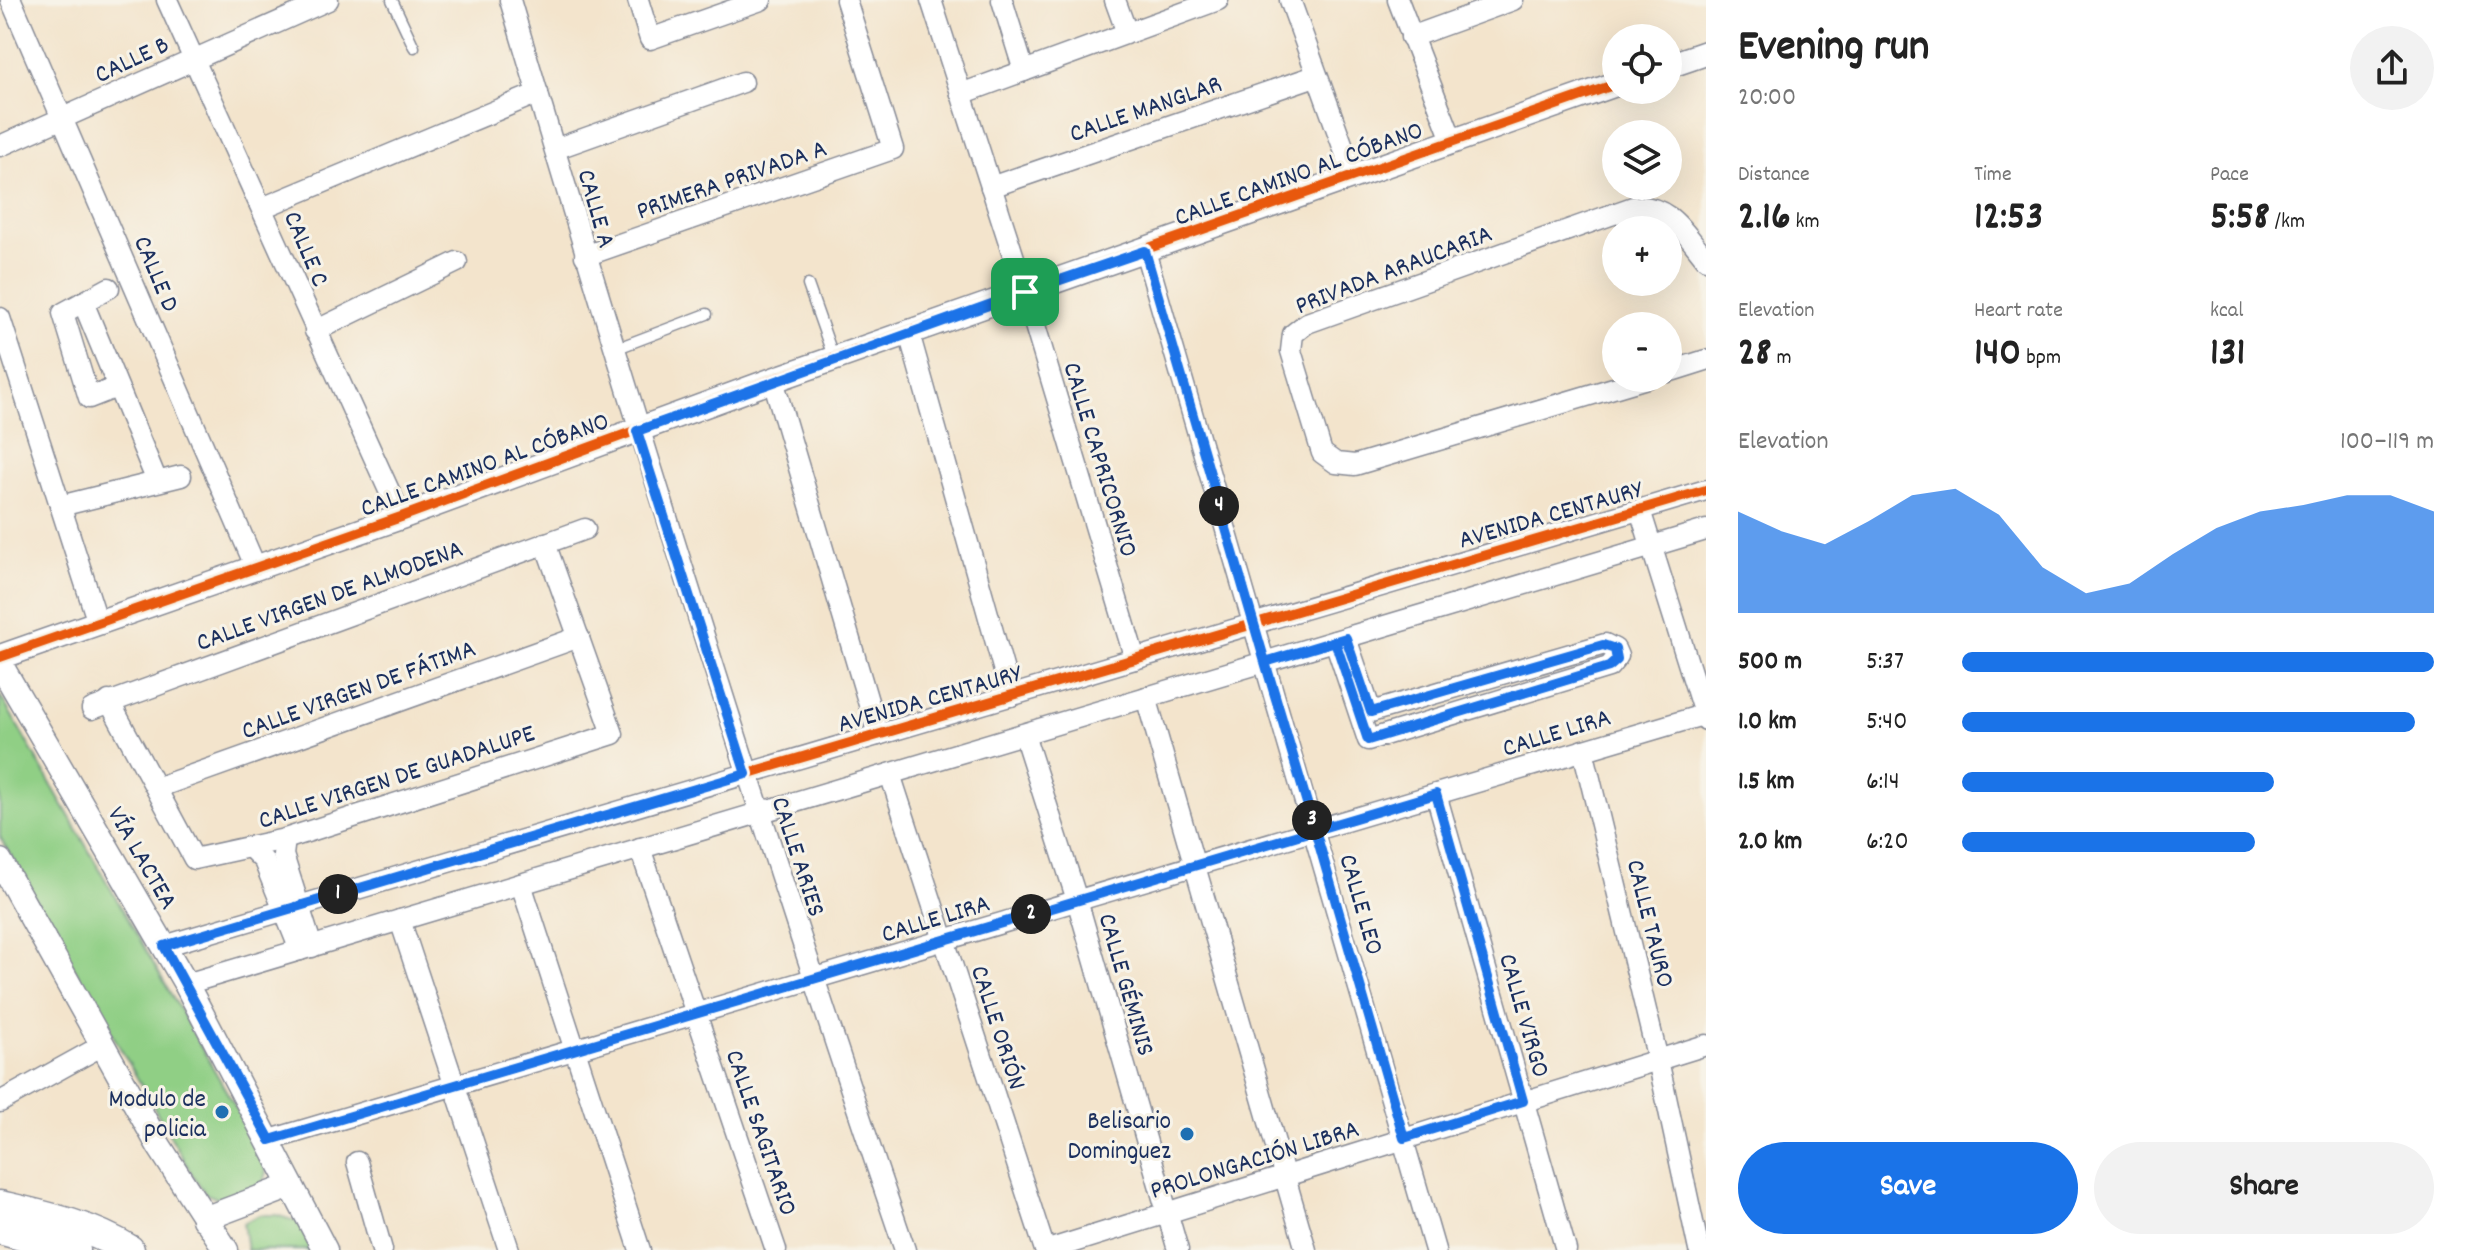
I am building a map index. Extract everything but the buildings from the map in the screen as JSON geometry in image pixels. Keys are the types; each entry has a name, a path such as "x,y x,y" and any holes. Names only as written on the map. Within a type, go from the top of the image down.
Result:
{"main road":[{"path":"0,1206 43,1216 114,1241 129,1250"},
{"path":"0,1229 75,1250"},
{"path":"0,1248 7,1250"}],"street":[{"name":"CALLE D","path":"11,0 256,568"},
{"name":"CALLE C","path":"167,0 401,517"},
{"name":"CALLE A","path":"510,0 637,431"},
{"path":"638,0 650,39 761,0"},
{"name":"PRIMERA PRIVADA A","path":"585,256 893,149 846,0"},
{"name":"CALLE CAPRICORNIO","path":"931,0 1025,292 1135,659"},
{"path":"1002,0 1024,71"},
{"path":"1115,0 1127,33"},
{"path":"961,94 1218,0"},
{"path":"1290,0 1354,177"},
{"path":"1398,0 1452,140"},
{"path":"1411,37 1513,0"},
{"name":"CALLE B","path":"0,146 319,2"},
{"path":"1682,61 1706,53"},
{"name":"CALLE MANGLAR","path":"991,187 1315,76"},
{"path":"555,149 743,82"},
{"name":"CALLE CAMINO AL CÓBANO","path":"0,657 401,517 773,380 1602,89"},
{"path":"262,208 538,93"},
{"name":"PRIVADA ARAUCARIA","path":"1602,391 1355,465 1336,463 1322,453 1291,351 1293,334 1307,323 1633,207 1651,205 1667,213 1706,259"},
{"name":"CALLE LEO","path":"1145,251 1435,1250"},
{"path":"315,331 457,262"},
{"path":"109,288 63,313 89,398 117,387"},
{"path":"83,302 156,479"},
{"path":"0,318 98,623"},
{"path":"909,333 1011,696"},
{"path":"1682,368 1706,360"},
{"path":"773,380 878,735"},
{"name":"CALLE ARIES","path":"637,431 813,981 905,1250"},
{"path":"60,506 156,479 181,476"},
{"name":"AVENIDA CENTAURY","path":"164,946 1706,490"},
{"path":"1640,510 1706,716"},
{"name":"CALLE VIRGEN DE ALMODENA","path":"156,788 100,705 585,529"},
{"path":"186,984 1706,530"},
{"path":"545,543 579,637"},
{"name":"CALLE VIRGEN DE GUADALUPE","path":"156,788 194,859 285,839 613,734 579,637"},
{"name":"CALLE VIRGEN DE FÁTIMA","path":"156,788 579,637"},
{"path":"1340,640 1371,712 1603,645 1612,646 1618,656 1609,667 1368,740 1340,640"},
{"name":"VÍA LACTEA","path":"0,664 186,984 325,1250"},
{"path":"1146,697 1306,1250"},
{"name":"CALLE LIRA","path":"270,1140 1706,716"},
{"name":"CALLE GÉMINIS","path":"1024,734 1077,900 1178,1250"},
{"name":"CALLE TAURO","path":"1583,750 1658,1060 1699,1250"},
{"name":"CALLE ORIÓN","path":"890,774 1046,1250"},
{"name":"CALLE VIRGO","path":"1436,794 1566,1250"},
{"path":"285,839 283,855 292,908 306,948"},
{"path":"251,848 264,861 292,908"},
{"name":"CALLE SAGITARIO","path":"640,848 776,1250"},
{"path":"0,861 204,1219 226,1250"},
{"path":"521,884 640,1250"},
{"path":"400,920 509,1250"},
{"path":"0,1102 103,1045"},
{"name":"PROLONGACIÓN LIBRA","path":"1046,1250 1706,1045"},
{"path":"357,1162 382,1250"},
{"path":"204,1219 291,1186"}],"lane":[{"path":"392,0 414,47"},
{"path":"808,285 834,359"},
{"path":"613,350 707,314"}],"green space":[{"path":"0,695 256,1143 266,1172 262,1186 228,1202 206,1194 0,837"},
{"path":"259,1215 276,1215 299,1222 314,1250 247,1250 243,1223"}],"cycle path":[{"path":"0,657 401,517 773,380 1602,89"},
{"path":"164,946 1706,490"}],"place":[{"name":"Modulo de policia","path":"222,1112"},
{"name":"Belisario Dominguez","path":"1187,1134"}],"route":[{"path":"1025,292 637,431 746,774 164,946 270,1140 1315,830 1404,1138 1523,1101 1436,794 1315,830 1265,662 1346,638 1371,712 1603,645 1609,645 1617,652 1617,660 1609,667 1368,740 1335,641 1265,662 1145,251 1025,292"}]}
